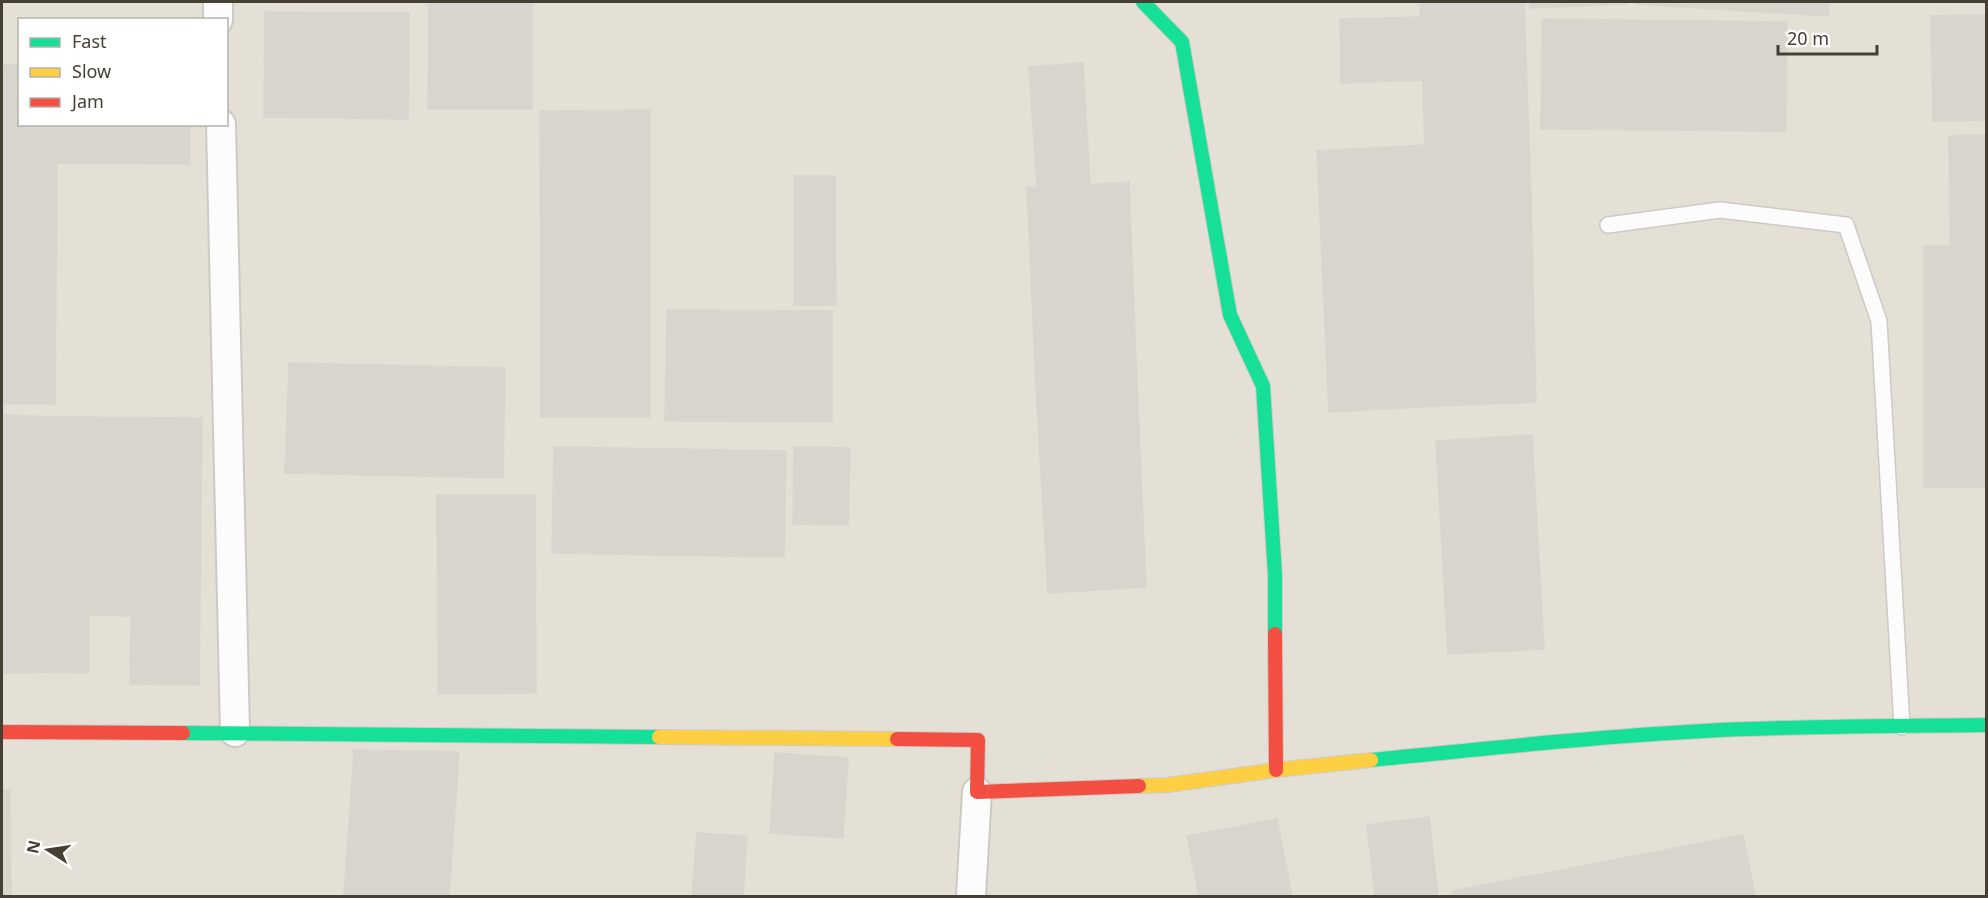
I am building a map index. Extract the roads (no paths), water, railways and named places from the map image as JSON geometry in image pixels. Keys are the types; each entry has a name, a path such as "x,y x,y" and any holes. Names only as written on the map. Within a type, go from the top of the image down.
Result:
{"street":[{"path":"218,2 218,18"},
{"path":"1143,2 1182,42 1230,315 1263,386 1275,575 1276,770"},
{"path":"220,126 235,732"},
{"path":"977,792 1168,786 1276,770 1570,740 1704,731 1986,725"},
{"path":"2,732 235,732 978,740 971,897"}],"lane":[{"path":"1608,225 1720,210 1846,225 1879,321 1902,727"}]}
